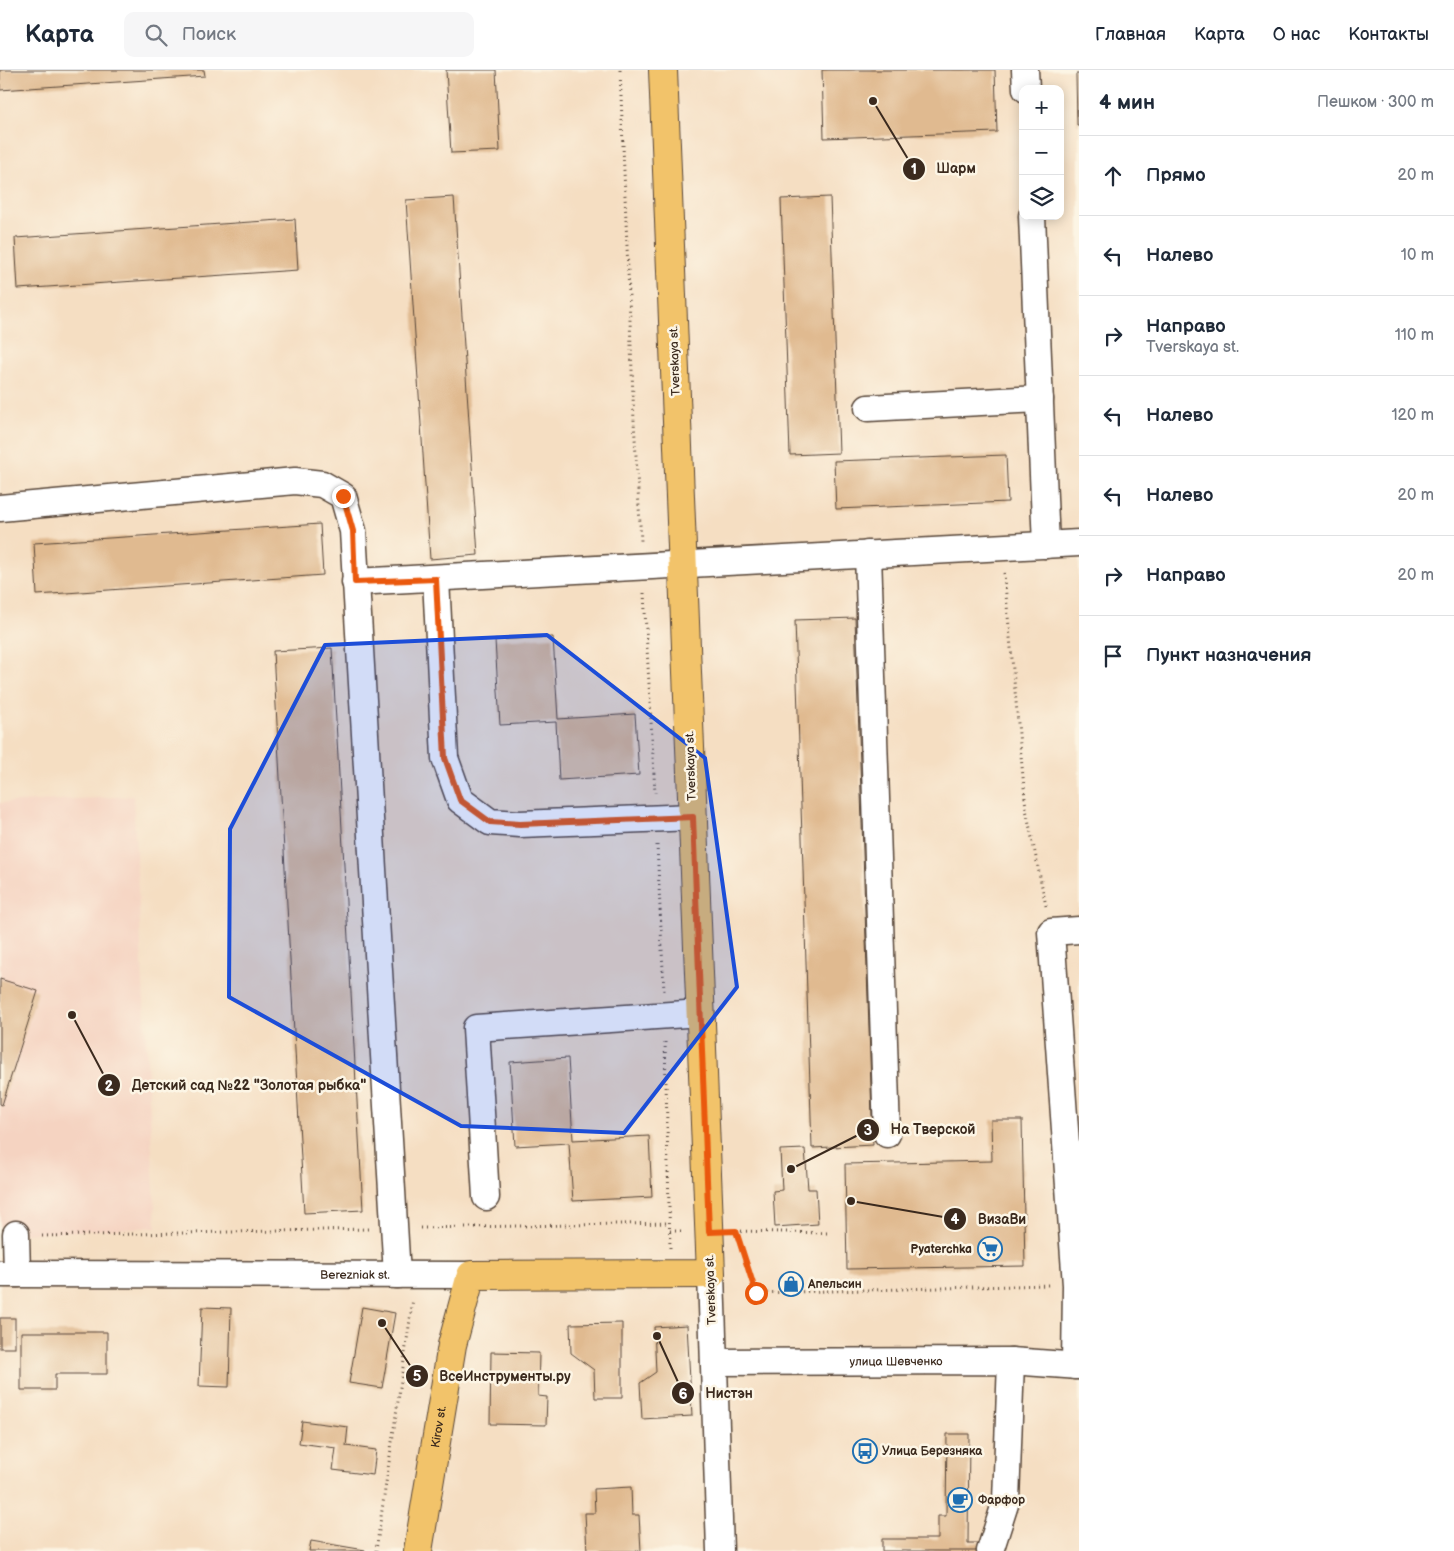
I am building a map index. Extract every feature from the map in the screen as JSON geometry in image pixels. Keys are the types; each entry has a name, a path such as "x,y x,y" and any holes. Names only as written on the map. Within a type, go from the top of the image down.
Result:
{"main road":[{"name":"Tverskaya st.","path":"663,70 711,1274"},
{"name":"Berezniak st.","path":"471,1274 711,1274"},
{"name":"Kirov st.","path":"418,1551 452,1345 471,1274"}],"street":[{"path":"1026,70 1026,85"},
{"path":"1032,220 1046,545"},
{"path":"868,408 1040,399"},
{"path":"0,508 294,482 322,484 343,496 353,531 394,1228 404,1275"},
{"path":"355,582 1079,542"},
{"path":"868,554 887,1134"},
{"path":"436,579 445,758 460,800 490,822 520,824 693,817"},
{"path":"1077,1366 1076,1285 1051,932 1079,930"},
{"path":"486,1196 476,1028 701,1012"},
{"path":"9,1274 16,1236"},
{"name":"Berezniak st.","path":"9,1274 471,1274"},
{"name":"Tverskaya st.","path":"711,1274 720,1551"},
{"path":"990,1551 1006,1501 1011,1361"},
{"name":"улица Шевченко","path":"714,1362 1011,1361 1077,1366"}],"path":[{"path":"620,70 634,422 665,1015 670,1275"},
{"path":"1002,547 1026,809 1051,932"},
{"path":"736,1221 736,1231 756,1293 1076,1285"},
{"path":"16,1236 669,1223"},
{"path":"670,1231 828,1233"},
{"path":"376,1551 413,1303 404,1275"}],"highlighted area":[{"path":"547,635 705,758 737,987 624,1133 461,1126 229,997 230,829 325,645"}],"shaded area":[{"path":"133,796 156,1227 0,1235 0,803"}],"building":[{"path":"0,70 204,70 205,76 0,90"},
{"path":"446,70 496,70 500,151 451,153"},
{"path":"822,70 995,70 997,132 824,138"},
{"path":"1076,74 1079,74 1079,125 1077,125"},
{"path":"454,197 478,555 430,559 406,200"},
{"path":"830,197 839,453 790,455 781,199"},
{"path":"295,219 298,270 18,289 15,238"},
{"path":"1006,455 1008,502 836,509 834,461"},
{"path":"320,524 323,575 37,595 34,543"},
{"path":"855,618 873,1145 812,1148 795,620"},
{"path":"553,637 558,719 635,714 639,775 559,780 556,722 500,725 495,640"},
{"path":"332,648 363,1210 304,1213 273,651"},
{"path":"0,979 38,991 2,1105 0,1104"},
{"path":"568,1058 573,1140 649,1136 652,1197 573,1201 569,1143 515,1146 510,1062"},
{"path":"991,1120 1022,1120 1025,1266 847,1269 845,1164 992,1161"},
{"path":"805,1149 808,1189 816,1189 818,1224 775,1227 773,1191 782,1190 780,1150"},
{"path":"202,1307 231,1308 229,1387 199,1386"},
{"path":"362,1307 395,1313 382,1388 349,1383"},
{"path":"0,1318 15,1318 15,1348 0,1348"},
{"path":"622,1323 622,1398 595,1398 594,1370 571,1353 570,1324"},
{"path":"687,1325 692,1416 642,1419 640,1383 656,1372 654,1327"},
{"path":"21,1332 107,1332 107,1374 55,1374 55,1390 21,1390"},
{"path":"491,1352 539,1353 538,1396 547,1397 546,1425 490,1424"},
{"path":"302,1421 348,1427 346,1446 376,1450 373,1475 333,1470 336,1448 299,1443"},
{"path":"947,1434 969,1434 968,1543 979,1543 979,1551 882,1551 882,1539 938,1539 938,1516 946,1516"},
{"path":"631,1487 632,1515 639,1515 641,1551 587,1551 585,1513 595,1513 594,1489"},
{"path":"311,1541 365,1550 365,1551 309,1551"}],"place":[{"name":"Шарм","path":"873,101"},
{"name":"Детский сад №22 \"Золотая рыбка\"","path":"72,1015"},
{"name":"На Тверской","path":"791,1169"},
{"name":"ВизаВи","path":"851,1201"},
{"name":"Pyaterchka","path":"990,1249"},
{"name":"Апельсин","path":"791,1284"},
{"name":"ВсеИнструменты.ру","path":"382,1323"},
{"name":"Нистэн","path":"657,1336"},
{"name":"Улица Березняка","path":"865,1451"},
{"name":"Фарфор","path":"960,1500"}],"route":[{"path":"343,496 353,531 355,582 436,579 445,758 460,800 490,822 520,824 693,817 709,1232 736,1231 756,1293"}]}
